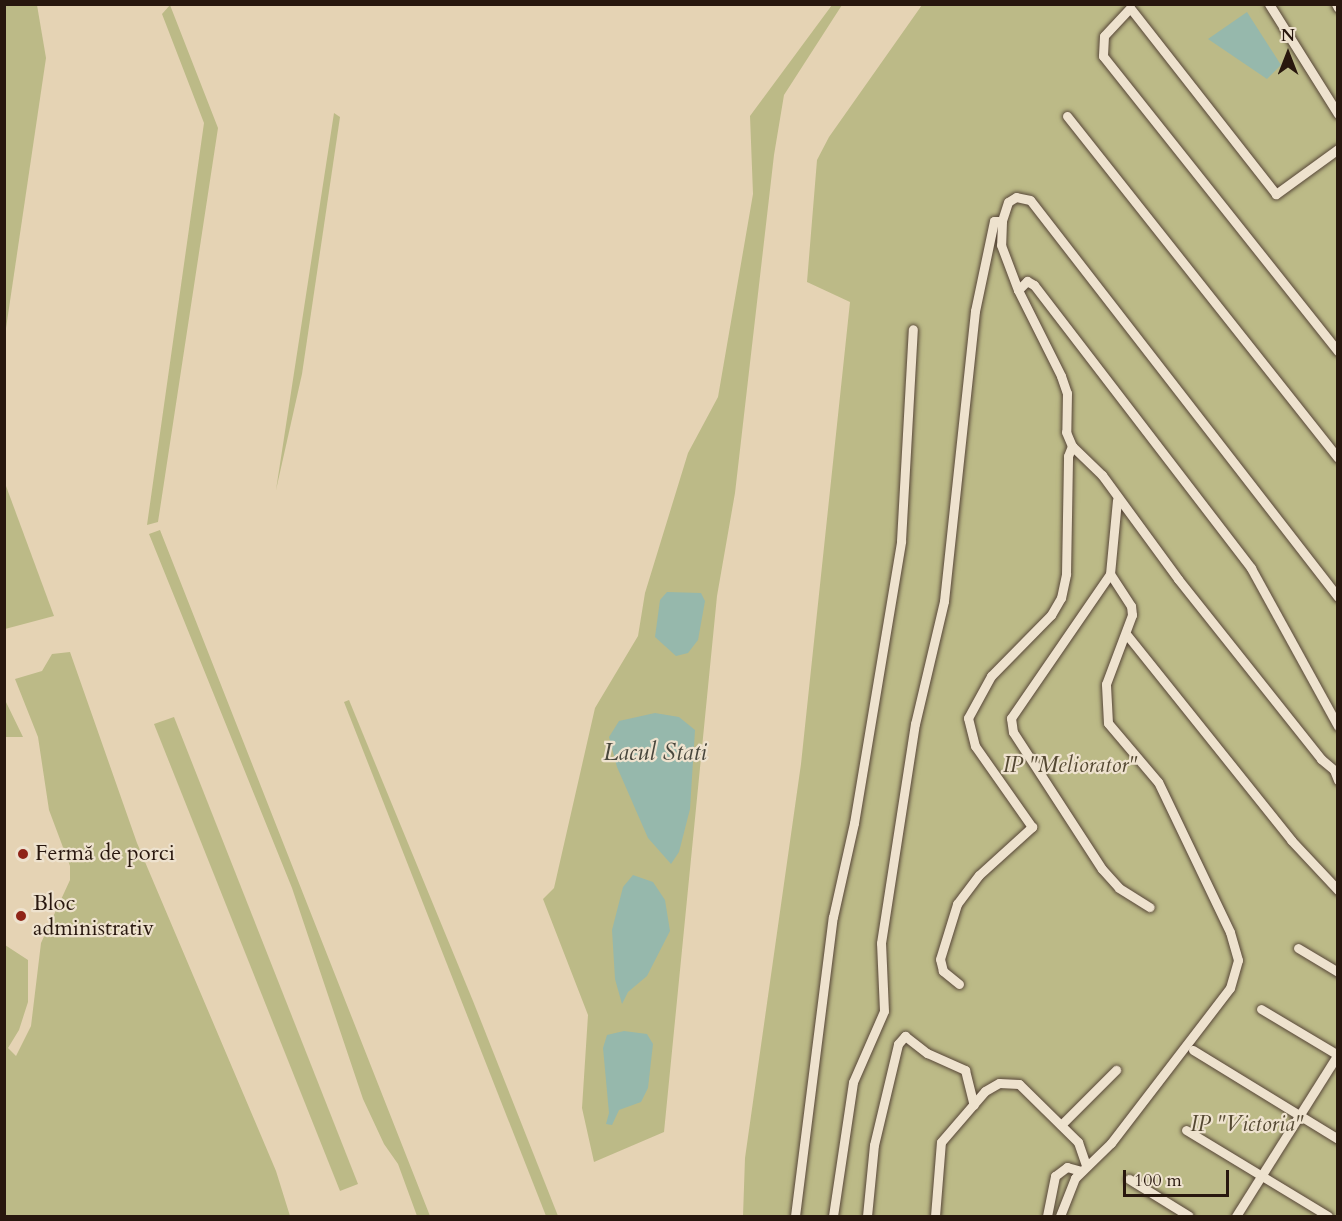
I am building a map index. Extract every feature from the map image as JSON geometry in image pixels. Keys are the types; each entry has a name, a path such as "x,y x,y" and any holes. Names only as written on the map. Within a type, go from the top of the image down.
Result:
{"street":[{"path":"1269,4 1338,114"},
{"path":"1338,149 1276,194 1130,8 1104,36 1103,56 1338,351"},
{"path":"1067,116 1338,458"},
{"path":"1338,597 1030,200 1016,197 1008,202 1002,221 1001,245 1018,290 1064,384 1066,432 1072,446 1102,475 1117,500 1321,759 1334,770 1338,780"},
{"path":"833,1216 842,1170 842,1137 853,1082 884,1011 881,943 915,724 944,601 975,311 994,221 1002,221"},
{"path":"1018,290 1027,281 1034,285 1251,568 1338,726"},
{"path":"795,1216 833,917 854,824 901,541 913,329"},
{"path":"959,984 944,971 940,959 957,904 979,875 1032,827 975,746 968,718 991,676 1051,615 1061,598 1066,574 1068,456 1072,446"},
{"path":"1117,500 1110,574 1011,718 1013,732 1102,868 1119,888 1149,907"},
{"path":"1060,1216 1083,1168 1111,1143 1230,988 1238,960 1238,947 1158,782 1108,723 1106,684 1127,635 1131,606 1110,574"},
{"path":"1127,635 1291,840 1338,890"},
{"path":"1298,948 1338,972"},
{"path":"1236,1216 1337,1054 1261,1009"},
{"path":"867,1216 874,1145 898,1044 905,1036 927,1053 965,1070 974,1105"},
{"path":"1193,1050 1338,1139"},
{"path":"1061,1125 1116,1070"},
{"path":"935,1216 941,1142 985,1091 999,1083 1019,1084 1078,1142 1083,1168"},
{"path":"1186,1130 1328,1216"},
{"path":"1047,1216 1055,1176 1067,1167 1083,1168"},
{"path":"1129,1179 1189,1216"}],"green space":[{"path":"5,4 37,5 46,58 5,335"},
{"path":"170,5 218,128 158,522 147,525 204,123 162,14"},
{"path":"832,5 842,5 784,95 774,155 735,493 717,596 664,1132 594,1162 582,1108 588,1015 543,899 554,888 595,708 638,636 645,593 688,453 718,397 753,194 750,116"},
{"name":"IP \"Meliorator\"","path":"922,5 1337,5 1337,1216 743,1216 745,1158 801,764 850,302 807,282 817,160 829,137"},
{"path":"334,113 340,117 302,374 276,490"},
{"path":"6,486 54,616 5,629 4,487"},
{"path":"160,530 430,1216 417,1216 398,1164 384,1144 363,1099 292,888 149,534"},
{"path":"70,652 137,843 276,1171 290,1216 5,1216 5,945 28,960 28,1002 19,1030 8,1048 16,1056 31,1026 41,943 70,880 70,866 49,810 38,737 15,679 42,671 52,654"},
{"path":"4,696 5,700 23,737 5,737"},
{"path":"349,700 473,1001 558,1216 546,1216 344,702"},
{"path":"174,717 358,1184 340,1191 154,724"}],"water":[{"path":"1247,12 1281,65 1267,79 1208,39"},
{"path":"667,592 701,593 705,601 698,640 688,653 676,656 655,637 660,600"},
{"name":"Lacul Stati","path":"655,713 679,717 695,730 690,809 679,852 671,864 648,838 617,767 609,737 619,721"},
{"path":"633,875 653,882 665,900 670,931 647,976 628,992 622,1004 615,979 612,930 623,887"},
{"path":"624,1031 647,1034 653,1044 648,1088 641,1102 619,1110 612,1125 606,1124 609,1113 603,1048 607,1035"}],"place":[{"name":"Fermă de porci","path":"23,854"},
{"name":"Bloc administrativ","path":"21,916"}],"park label":[{"name":"IP \"Victoria\"","path":"1247,1125"}]}
